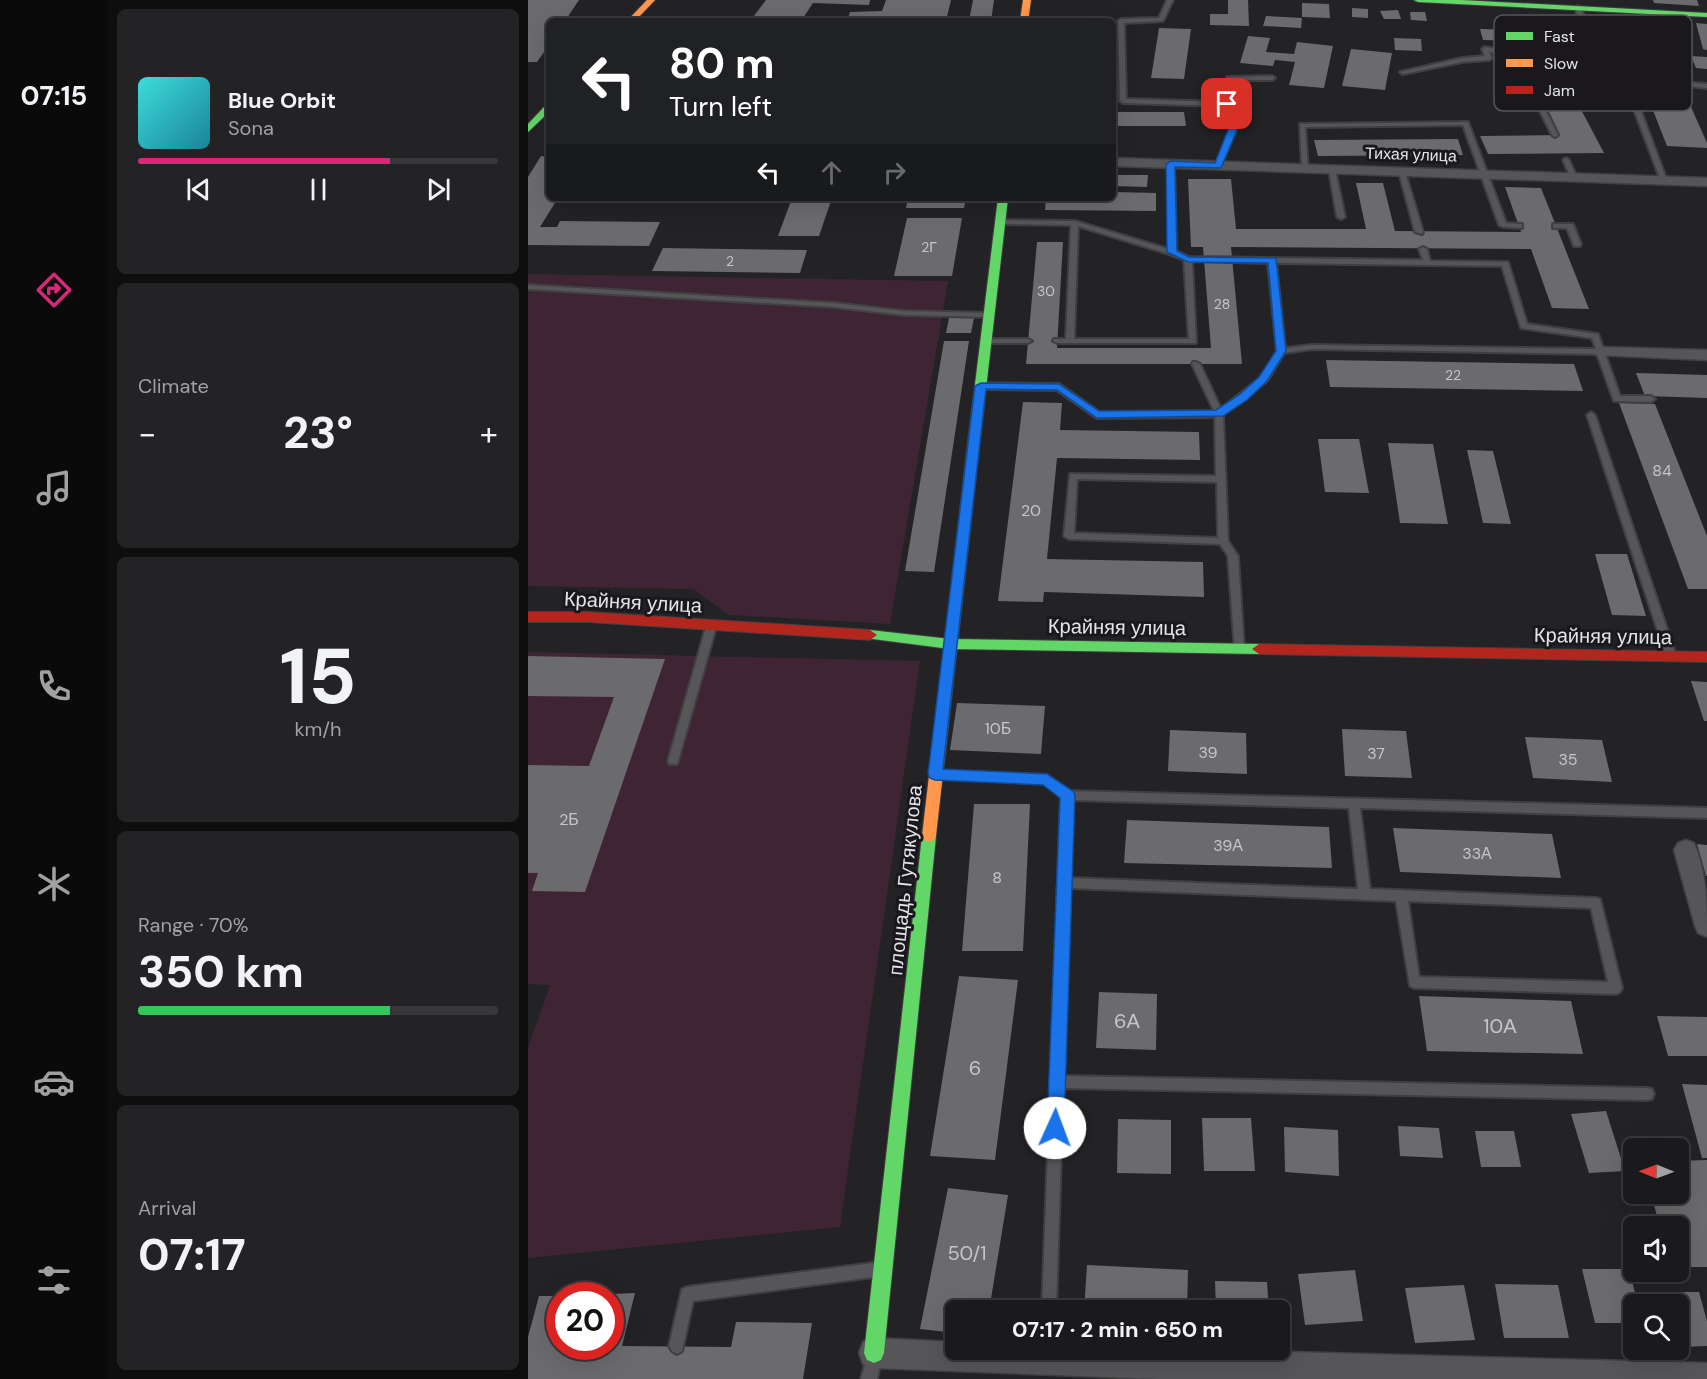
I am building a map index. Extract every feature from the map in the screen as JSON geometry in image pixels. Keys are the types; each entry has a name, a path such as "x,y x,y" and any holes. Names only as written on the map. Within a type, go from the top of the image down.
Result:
{"street":[{"path":"634,18 651,0"},
{"path":"1024,18 1027,0"},
{"path":"1418,0 1578,4 1707,15"},
{"path":"528,129 546,110"},
{"name":"Тихая улица","path":"1116,162 1707,182"},
{"name":"площадь Гутякулова","path":"871,1366 935,774 1003,201"},
{"path":"1601,352 1707,355"},
{"name":"Крайняя улица","path":"528,617 588,617 711,627 900,637 950,644 1707,657"},
{"path":"1686,850 1707,926"},
{"path":"871,1366 967,1360"},
{"path":"1190,1360 1707,1378"}],"lane":[{"path":"1170,0 1161,20 1121,21 1123,101 1227,104"},
{"path":"1404,72 1489,57 1485,49 1494,51"},
{"path":"1218,166 1233,130 1227,104 1229,78 1272,78"},
{"path":"1692,85 1707,86"},
{"path":"1543,111 1555,135"},
{"path":"1638,111 1664,181"},
{"path":"1305,169 1302,125 1466,123 1503,225 1519,226"},
{"path":"1566,160 1574,178"},
{"path":"1171,164 1172,252"},
{"path":"1332,170 1341,217"},
{"path":"1402,172 1419,232"},
{"path":"1000,222 1075,223 1172,252 1188,260 1505,264 1524,326 1595,336 1617,399 1652,399"},
{"path":"1070,341 1075,223"},
{"path":"1556,226 1570,226 1577,243"},
{"path":"1423,249 1427,262"},
{"path":"1057,341 1193,345 1188,260"},
{"path":"981,386 1059,387 1097,415 1219,414 1264,379 1281,351 1272,260"},
{"path":"528,286 834,305 904,313 989,315"},
{"path":"986,341 1028,341"},
{"path":"1281,351 1312,347 1601,352"},
{"path":"1196,364 1219,414 1223,542 1233,556 1239,649"},
{"path":"1591,415 1671,656"},
{"path":"1221,479 1073,476 1069,536 1223,542"},
{"path":"673,761 711,627"},
{"path":"935,774 1047,780 1067,795 1707,813"},
{"path":"1049,1300 1067,795"},
{"path":"1354,803 1365,894"},
{"path":"1064,883 1596,903 1616,987 1414,982 1401,896"},
{"path":"1057,1082 1647,1094"},
{"path":"677,1346 687,1294 883,1269"}],"shaded area":[{"path":"528,274 948,281 890,624 729,615 693,589 528,586"},
{"path":"528,652 920,661 840,1227 528,1258 528,1048 550,985 528,984"}],"building":[{"path":"528,0 579,0 567,18 546,18 546,49 537,62 528,62"},
{"path":"766,0 870,0 869,5 813,3 803,18 752,18"},
{"path":"886,0 951,0 947,18 848,18 850,12 882,11"},
{"path":"973,0 994,0 991,18 970,18"},
{"path":"1228,0 1248,0 1249,26 1210,25 1210,14 1228,14"},
{"path":"1653,0 1697,0 1699,6 1654,3"},
{"path":"1302,3 1329,4 1330,18 1302,17"},
{"path":"1352,8 1368,9 1368,18 1352,17"},
{"path":"1398,10 1401,19 1384,19 1380,11"},
{"path":"1410,12 1425,12 1427,21 1411,20"},
{"path":"1266,16 1302,18 1301,28 1263,26"},
{"path":"1696,23 1707,24 1707,50 1703,49"},
{"path":"1159,28 1191,29 1184,79 1151,78"},
{"path":"1480,29 1494,29 1494,40 1483,40"},
{"path":"1248,36 1270,38 1266,52 1294,54 1297,42 1333,46 1324,88 1289,85 1295,62 1275,60 1273,66 1240,63"},
{"path":"1394,38 1421,39 1422,51 1395,50"},
{"path":"1351,49 1392,53 1385,90 1342,86"},
{"path":"1692,56 1707,57 1707,69 1696,68"},
{"path":"1692,109 1707,148 1667,146 1653,111 1692,111"},
{"path":"1549,111 1582,111 1604,153 1488,154 1480,136 1560,135"},
{"path":"1116,112 1184,112 1186,126 1116,126"},
{"path":"1458,139 1463,155 1318,156 1314,140"},
{"path":"541,156 546,157 546,201 556,201 540,227 557,227 560,221 660,222 649,246 528,245 528,177"},
{"path":"1116,175 1148,175 1147,187 1116,186"},
{"path":"1188,179 1231,179 1236,229 1366,229 1356,183 1383,183 1395,231 1521,232 1505,187 1541,188 1589,309 1552,308 1531,249 1231,247 1242,364 1026,364 1037,242 1063,242 1057,348 1211,348 1203,247 1191,247"},
{"path":"1116,192 1156,193 1156,211 1045,210 1046,201 1116,201"},
{"path":"791,201 831,201 819,236 778,236"},
{"path":"907,201 965,201 964,208 906,208"},
{"path":"907,218 962,218 952,276 894,276"},
{"path":"663,248 807,250 800,273 652,271"},
{"path":"949,318 974,318 971,333 946,333"},
{"path":"944,341 969,341 934,572 905,571"},
{"path":"1326,360 1574,364 1583,391 1330,387"},
{"path":"1636,373 1707,375 1707,398 1645,396"},
{"path":"1023,402 1062,403 1060,430 1199,432 1200,460 1057,458 1047,559 1203,562 1204,597 1044,592 1043,602 998,601"},
{"path":"1619,403 1655,404 1707,536 1707,589 1688,589"},
{"path":"1318,439 1359,439 1369,493 1325,492"},
{"path":"1388,443 1433,444 1448,524 1400,523"},
{"path":"1467,450 1493,451 1511,524 1483,523"},
{"path":"1595,554 1627,554 1646,616 1612,615"},
{"path":"528,656 665,659 585,892 532,891 538,873 528,873 528,765 589,766 614,697 528,696"},
{"path":"1691,681 1707,682 1707,721 1704,721"},
{"path":"957,703 1045,706 1041,754 950,750"},
{"path":"1342,729 1406,731 1412,778 1345,776"},
{"path":"1170,730 1246,733 1247,774 1168,771"},
{"path":"1525,737 1602,740 1612,782 1533,778"},
{"path":"974,804 1030,804 1023,951 962,951"},
{"path":"1127,820 1329,827 1332,868 1124,863"},
{"path":"1393,828 1552,834 1561,878 1400,872"},
{"path":"1697,844 1707,845 1707,876 1706,876"},
{"path":"959,976 1018,980 995,1160 930,1156"},
{"path":"1099,992 1157,994 1156,1050 1096,1048"},
{"path":"1419,996 1571,1001 1583,1054 1427,1051"},
{"path":"1657,1016 1707,1017 1707,1056 1668,1056"},
{"path":"1682,1084 1707,1085 1707,1158 1702,1158"},
{"path":"1606,1111 1623,1171 1589,1173 1571,1114"},
{"path":"1202,1118 1251,1118 1255,1171 1204,1171"},
{"path":"1118,1119 1171,1120 1171,1174 1117,1173"},
{"path":"1398,1126 1439,1128 1443,1158 1400,1156"},
{"path":"1284,1127 1338,1130 1339,1176 1285,1172"},
{"path":"1475,1131 1514,1131 1521,1167 1481,1167"},
{"path":"1707,1160 1707,1267 1689,1267 1689,1216 1657,1216 1654,1204 1689,1204 1689,1161"},
{"path":"948,1188 1008,1195 991,1300 945,1300 945,1332 920,1329"},
{"path":"1087,1265 1188,1270 1187,1300 1085,1300"},
{"path":"1582,1269 1623,1269 1623,1282 1632,1282 1635,1294 1623,1294 1623,1323 1595,1323"},
{"path":"1355,1270 1363,1321 1305,1325 1298,1274"},
{"path":"1215,1281 1267,1282 1268,1300 1216,1300"},
{"path":"1495,1284 1558,1285 1569,1338 1504,1338"},
{"path":"1464,1285 1475,1340 1415,1343 1405,1288"},
{"path":"1667,1292 1699,1292 1707,1321 1707,1346 1689,1347 1689,1294 1668,1294"},
{"path":"624,1293 635,1293 624,1338"},
{"path":"539,1296 546,1296 546,1360 624,1360 624,1346 731,1347 736,1322 812,1323 803,1379 528,1379 528,1337"}],"traffic: fast":[{"path":"1418,0 1707,15"},
{"path":"528,129 546,110"},
{"path":"974,441 1003,201"},
{"path":"870,635 950,644 1259,649"},
{"path":"874,1353 929,836"}],"traffic: slow":[{"path":"634,18 651,0"},
{"path":"1024,18 1027,0"},
{"path":"929,836 974,441"}],"traffic: jam":[{"path":"528,617 588,617 870,635"},
{"path":"1259,649 1707,657"}],"route":[{"path":"1055,1128 1067,795 1047,780 935,774 981,386 1059,387 1097,415 1219,414 1264,379 1281,351 1272,260 1188,260 1172,252 1171,164 1218,166 1233,130 1227,104"}]}
